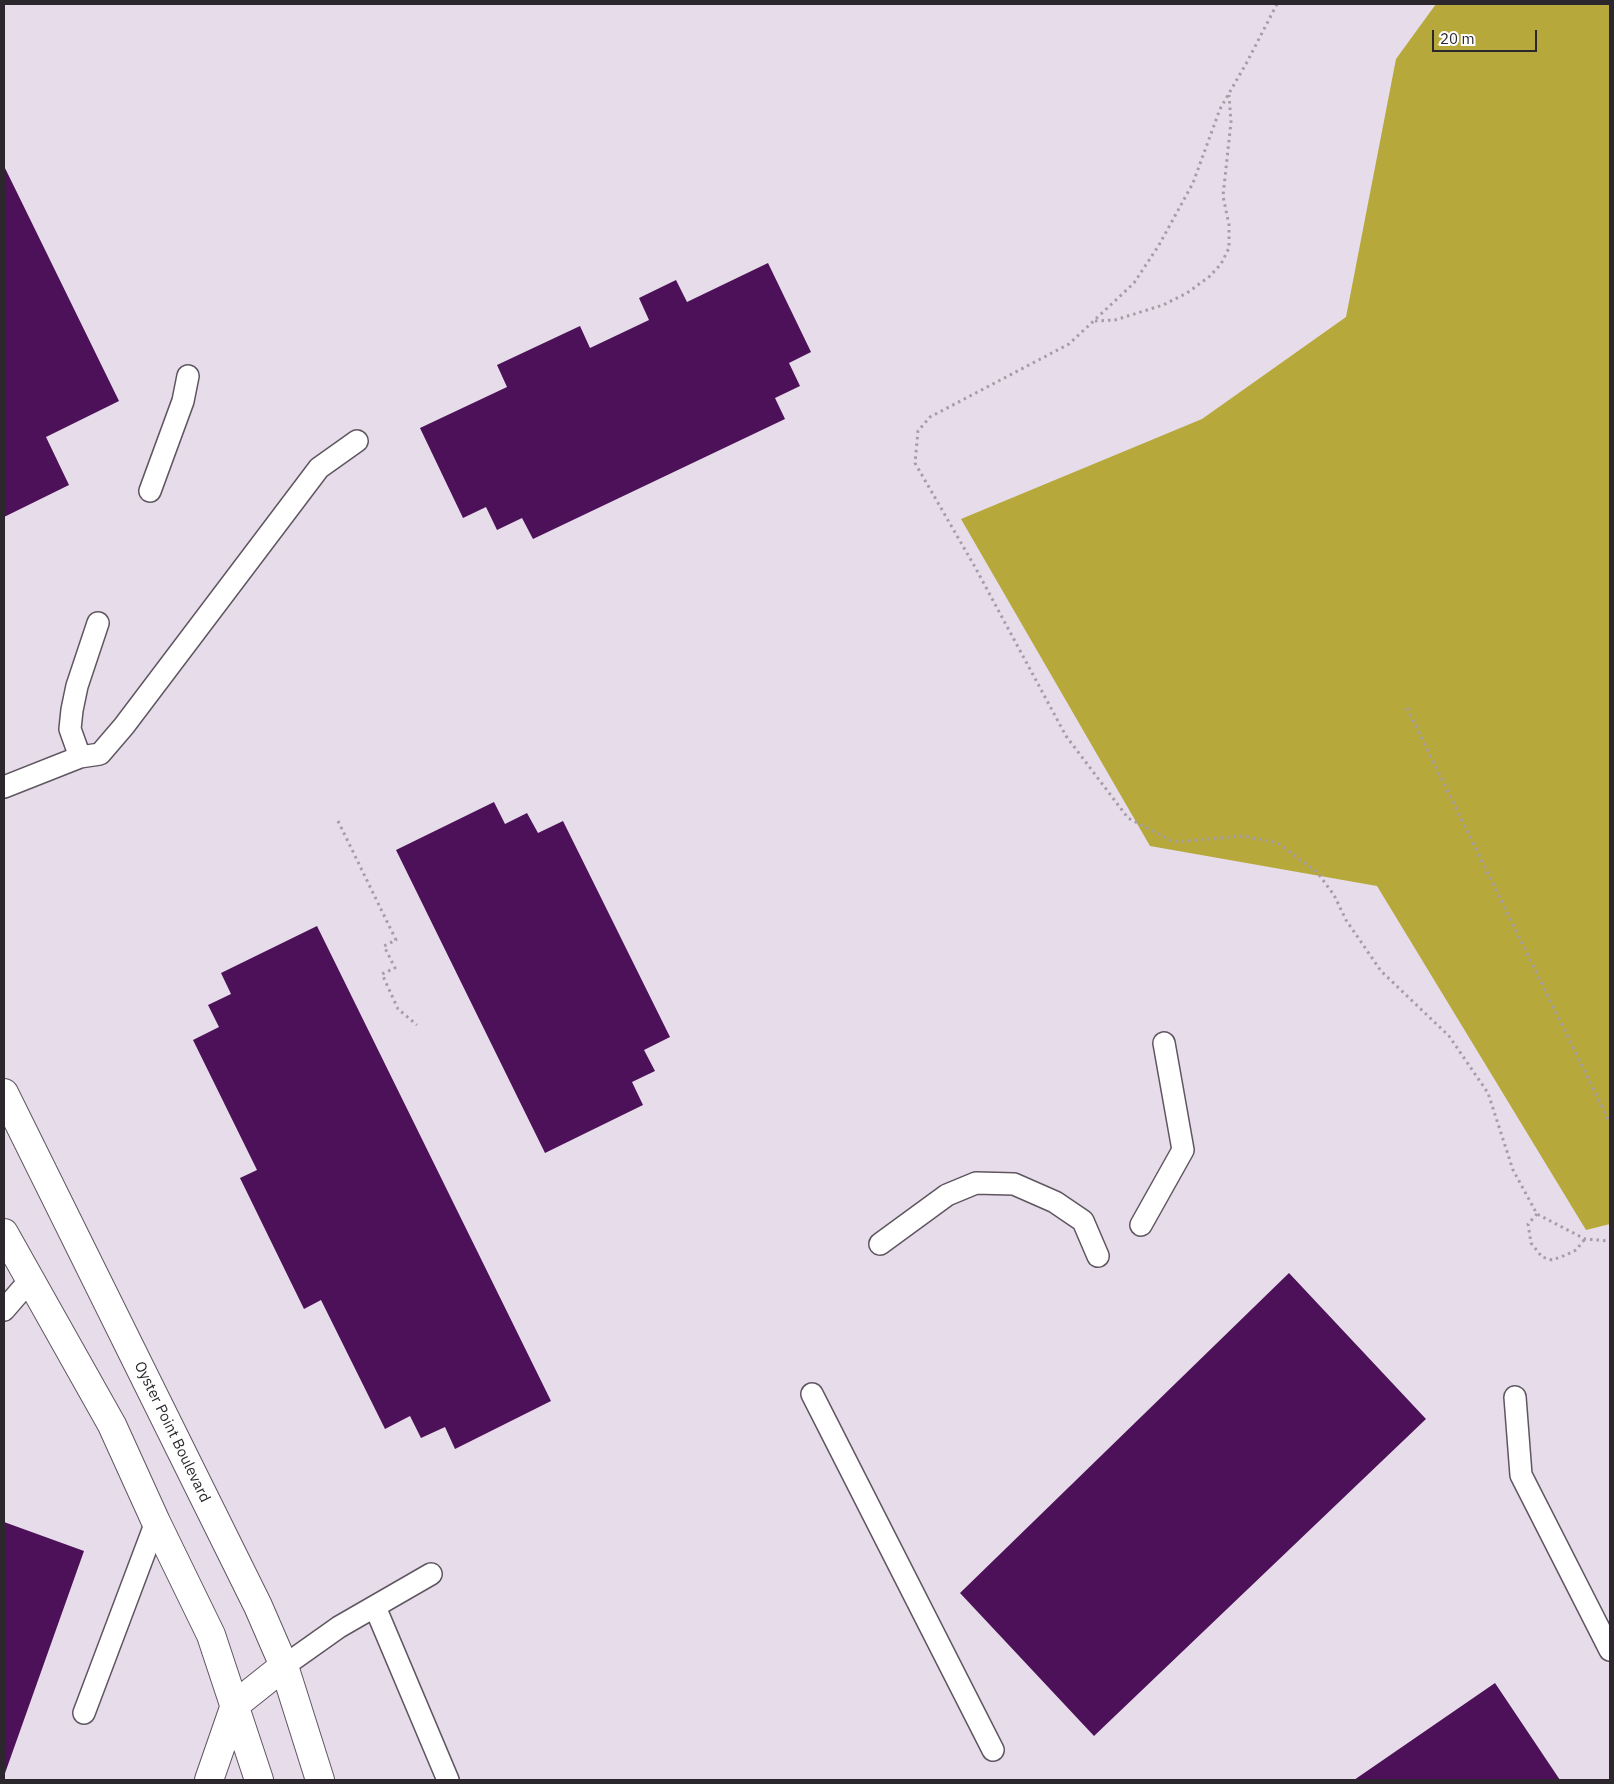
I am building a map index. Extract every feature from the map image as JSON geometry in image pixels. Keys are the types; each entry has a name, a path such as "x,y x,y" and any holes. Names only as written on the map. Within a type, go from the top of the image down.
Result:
{"street":[{"name":"Oyster Point Boulevard","path":"4,1093 258,1606 284,1666 320,1780"},
{"path":"4,1234 112,1425 156,1522 211,1635 259,1780"},
{"path":"210,1780 234,1705 284,1666"}],"lane":[{"path":"150,491 183,401 188,376"},
{"path":"4,787 80,757 100,754 124,726 319,468 357,441"},
{"path":"80,757 70,729 72,710 77,686 98,623"},
{"path":"1141,1225 1183,1150 1164,1043"},
{"path":"880,1244 948,1195 976,1183 1014,1184 1056,1202 1083,1221 1098,1256"},
{"path":"4,1310 30,1280"},
{"path":"812,1394 992,1750"},
{"path":"1515,1397 1521,1475 1610,1650"},
{"path":"84,1712 156,1522"},
{"path":"284,1666 339,1627 431,1574"},
{"path":"375,1607 448,1780"}],"path":[{"path":"1277,4 1220,109 1193,182 1159,245 1134,283 1069,344 930,417 918,432 915,463 989,593 1066,736 1128,818 1174,842 1243,836 1278,843 1317,872 1334,895 1346,920 1381,971 1449,1036 1488,1093 1513,1170 1536,1214 1585,1238 1610,1241"},
{"path":"1094,321 1115,320 1163,305 1187,292 1210,276 1221,264 1230,248 1229,225 1223,196 1231,122 1228,95"},
{"path":"1407,708 1610,1123"},
{"path":"338,822 396,940 384,946 394,968 382,974 398,1009 417,1025"},
{"path":"1536,1214 1528,1224 1531,1243 1542,1257 1552,1260 1566,1256 1576,1250 1585,1238"}],"shaded area":[{"path":"1436,4 1610,4 1610,1224 1586,1230 1377,886 1150,846 961,519 1202,419 1346,317 1396,59"}],"building":[{"path":"4,166 119,401 46,437 69,485 4,517"},
{"path":"768,263 811,352 789,363 800,386 775,398 785,419 533,539 522,518 497,530 486,507 463,518 420,428 507,387 497,365 580,326 590,348 649,320 639,298 676,280 687,302"},
{"path":"494,802 505,824 527,813 538,833 563,821 670,1037 644,1050 655,1071 632,1082 643,1105 545,1153 396,850"},
{"path":"317,926 551,1401 455,1449 445,1427 421,1438 410,1416 385,1429 321,1300 304,1309 240,1178 257,1170 193,1040 219,1027 208,1005 231,994 221,973"},
{"path":"1289,1273 1426,1419 1094,1736 960,1593"},
{"path":"4,1522 84,1551 4,1776"},
{"path":"1495,1683 1560,1780 1354,1780"}]}
